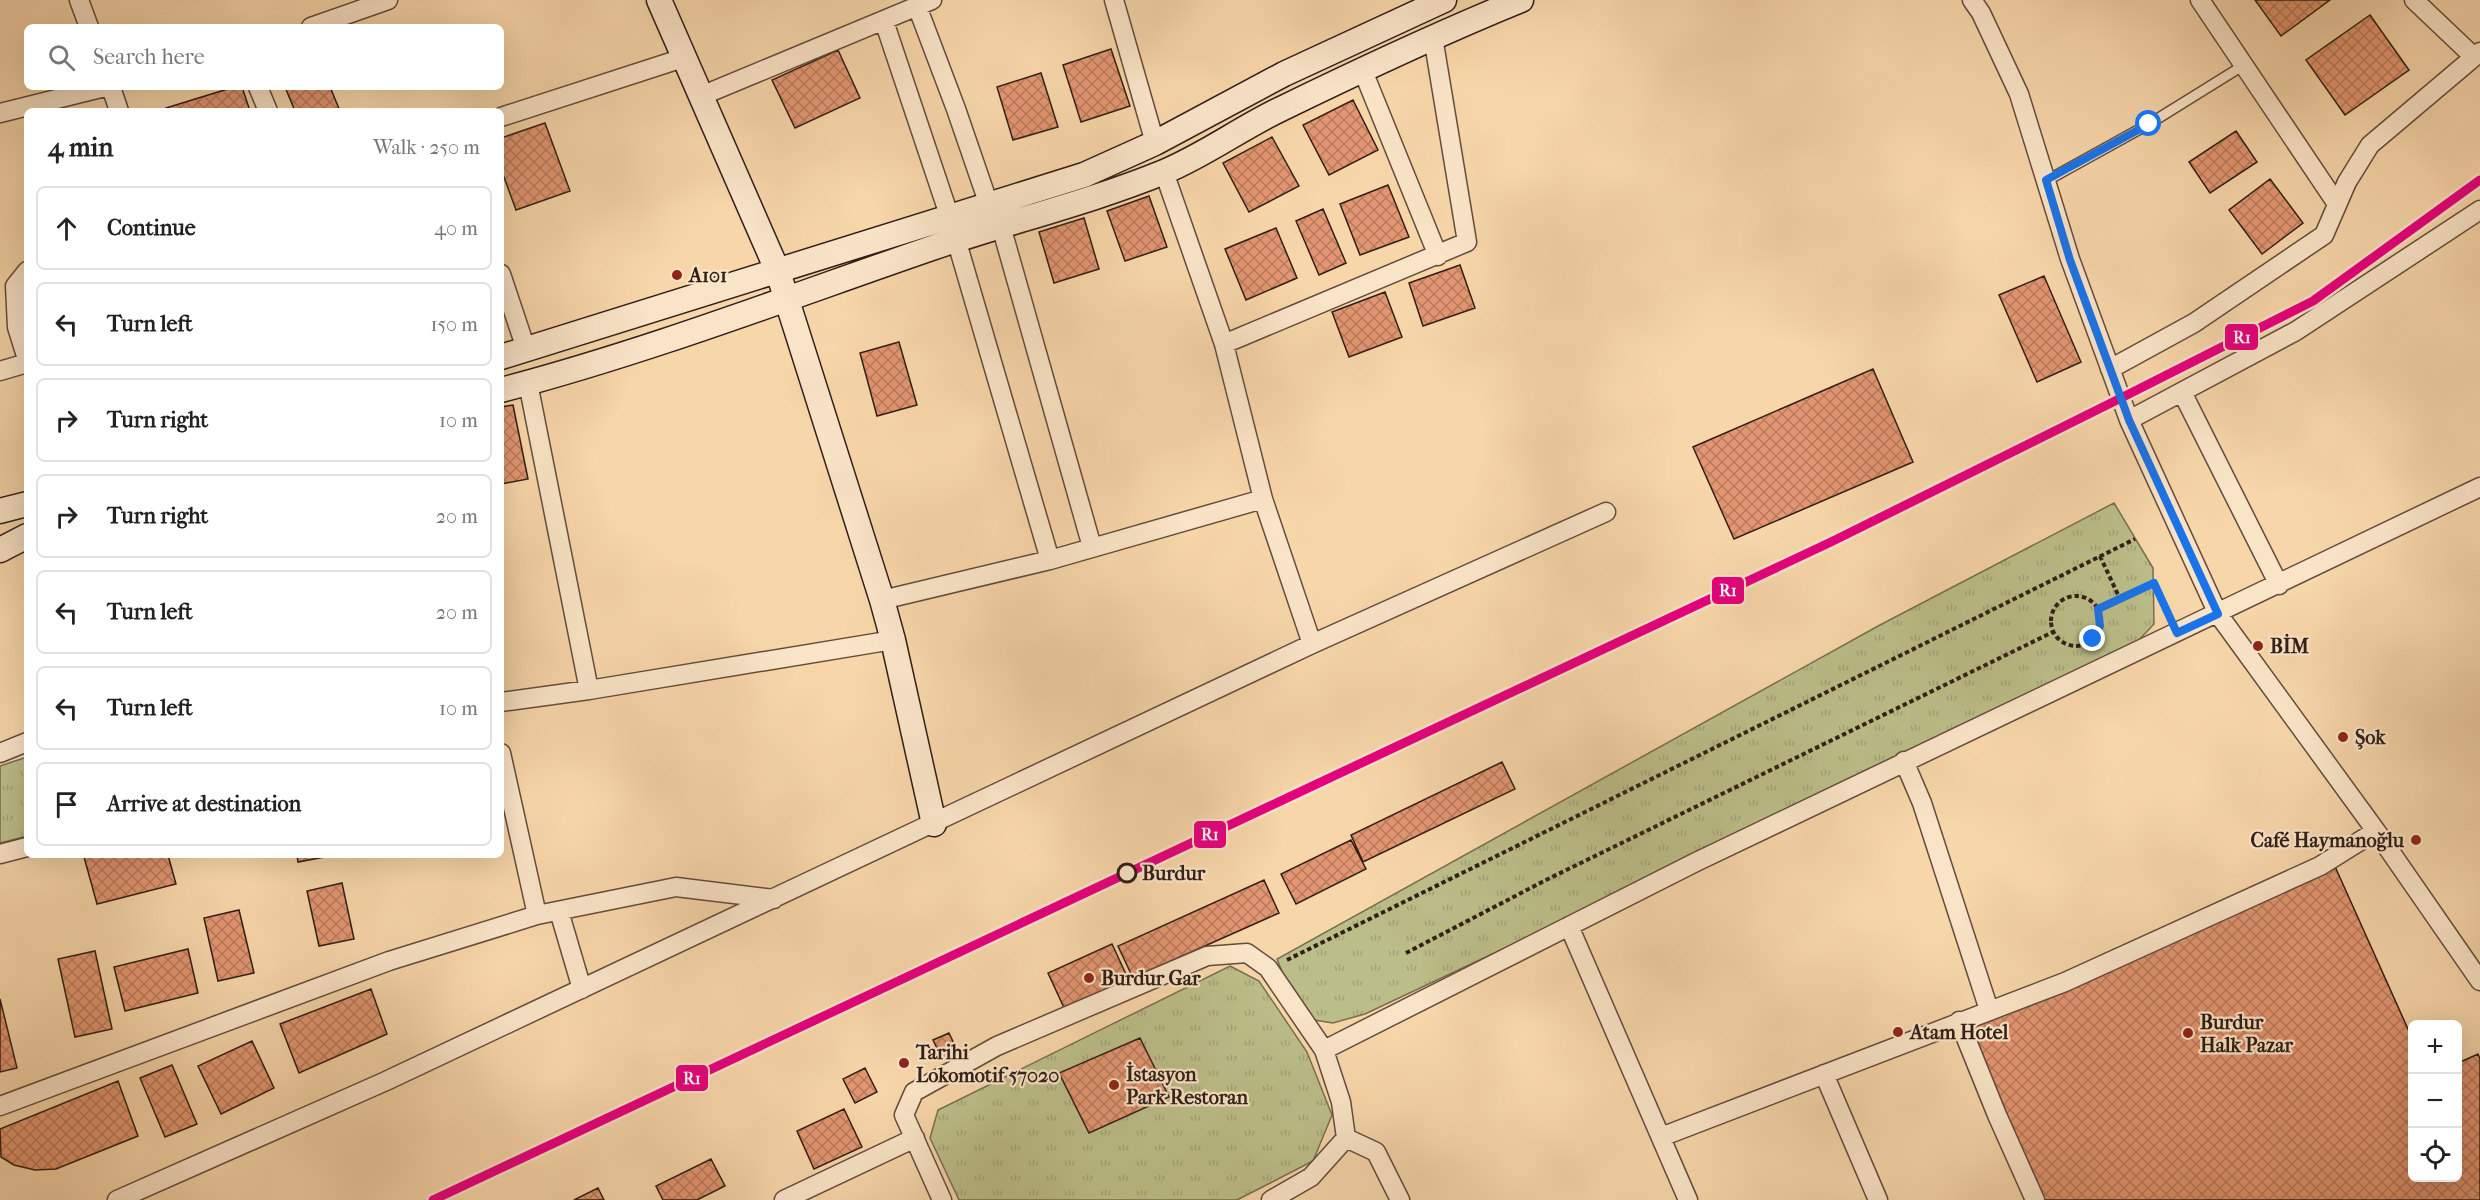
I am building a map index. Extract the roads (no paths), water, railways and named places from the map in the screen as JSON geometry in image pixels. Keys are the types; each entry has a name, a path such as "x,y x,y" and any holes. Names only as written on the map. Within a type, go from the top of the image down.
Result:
{"main road":[{"path":"659,0 778,272 787,298 882,600 934,824"},
{"path":"504,389 653,345 787,298 953,229 989,205 1084,175 1155,143 1284,74 1444,0"},
{"path":"504,356 778,272 953,229 1001,226 1164,172 1193,159 1279,110 1433,37 1521,0"},
{"path":"0,511 24,505"},
{"path":"0,550 24,538"}],"street":[{"path":"80,0 88,24"},
{"path":"320,24 388,0"},
{"path":"1114,0 1155,143"},
{"path":"1972,0 1981,13 2019,94 2070,260 2129,420 2218,614 2376,831 2480,981"},
{"path":"2200,0 2337,204"},
{"path":"2110,369 2194,323 2324,235 2347,182 2370,145 2477,55 2414,0"},
{"path":"701,96 891,12 924,3 956,109 989,205"},
{"path":"891,12 1050,560"},
{"path":"1224,344 1467,242 1433,37"},
{"path":"504,116 683,58"},
{"path":"1363,71 1438,256"},
{"path":"0,113 93,90"},
{"path":"112,90 117,108"},
{"path":"259,90 267,108"},
{"path":"1164,172 1224,344 1263,499 1312,644"},
{"path":"2129,420 2296,331 2480,210"},
{"path":"1001,226 1092,547"},
{"path":"24,275 15,286 17,327 24,351"},
{"path":"504,283 526,349"},
{"path":"0,371 24,362"},
{"path":"528,383 589,690"},
{"path":"2182,392 2279,585"},
{"path":"1324,1050 1904,761 2279,585 2480,487"},
{"path":"882,600 1050,560 1263,499"},
{"path":"117,1200 386,1081 1312,644 1606,512"},
{"path":"504,702 589,690 893,640"},
{"path":"0,753 24,743"},
{"path":"1904,761 1922,803 1989,1010"},
{"path":"504,766 537,915"},
{"path":"1661,1137 2065,982 2320,866 2376,831"},
{"path":"0,854 24,848"},
{"path":"0,1106 389,962 537,915 676,887 774,899"},
{"path":"559,910 582,989"},
{"path":"1569,926 1688,1200"},
{"path":"942,1200 904,1115 914,1092 997,1046 1207,956 1247,953 1268,968 1324,1050 1341,1102 1346,1138 1311,1177 1271,1200"},
{"path":"1959,1022 1997,1115 2036,1200"},
{"path":"1824,1074 1878,1200"},
{"path":"784,1200 915,1138"},
{"path":"1346,1138 1376,1152 1400,1200"}],"lane":[{"path":"2046,180 2149,124 2244,65"}],"place":[{"name":"A101","path":"677,275"},
{"name":"BİM","path":"2258,646"},
{"name":"Şok","path":"2343,737"},
{"name":"Café Haymanoğlu","path":"2416,840"},
{"name":"Burdur","path":"1127,873"},
{"name":"Burdur Gar","path":"1089,978"},
{"name":"Atam Hotel","path":"1898,1032"},
{"name":"Burdur Halk Pazar","path":"2188,1033"},
{"name":"Tarihi Lokomotif 57020","path":"904,1063"},
{"name":"İstasyon Park Restoran","path":"1114,1085"}]}
